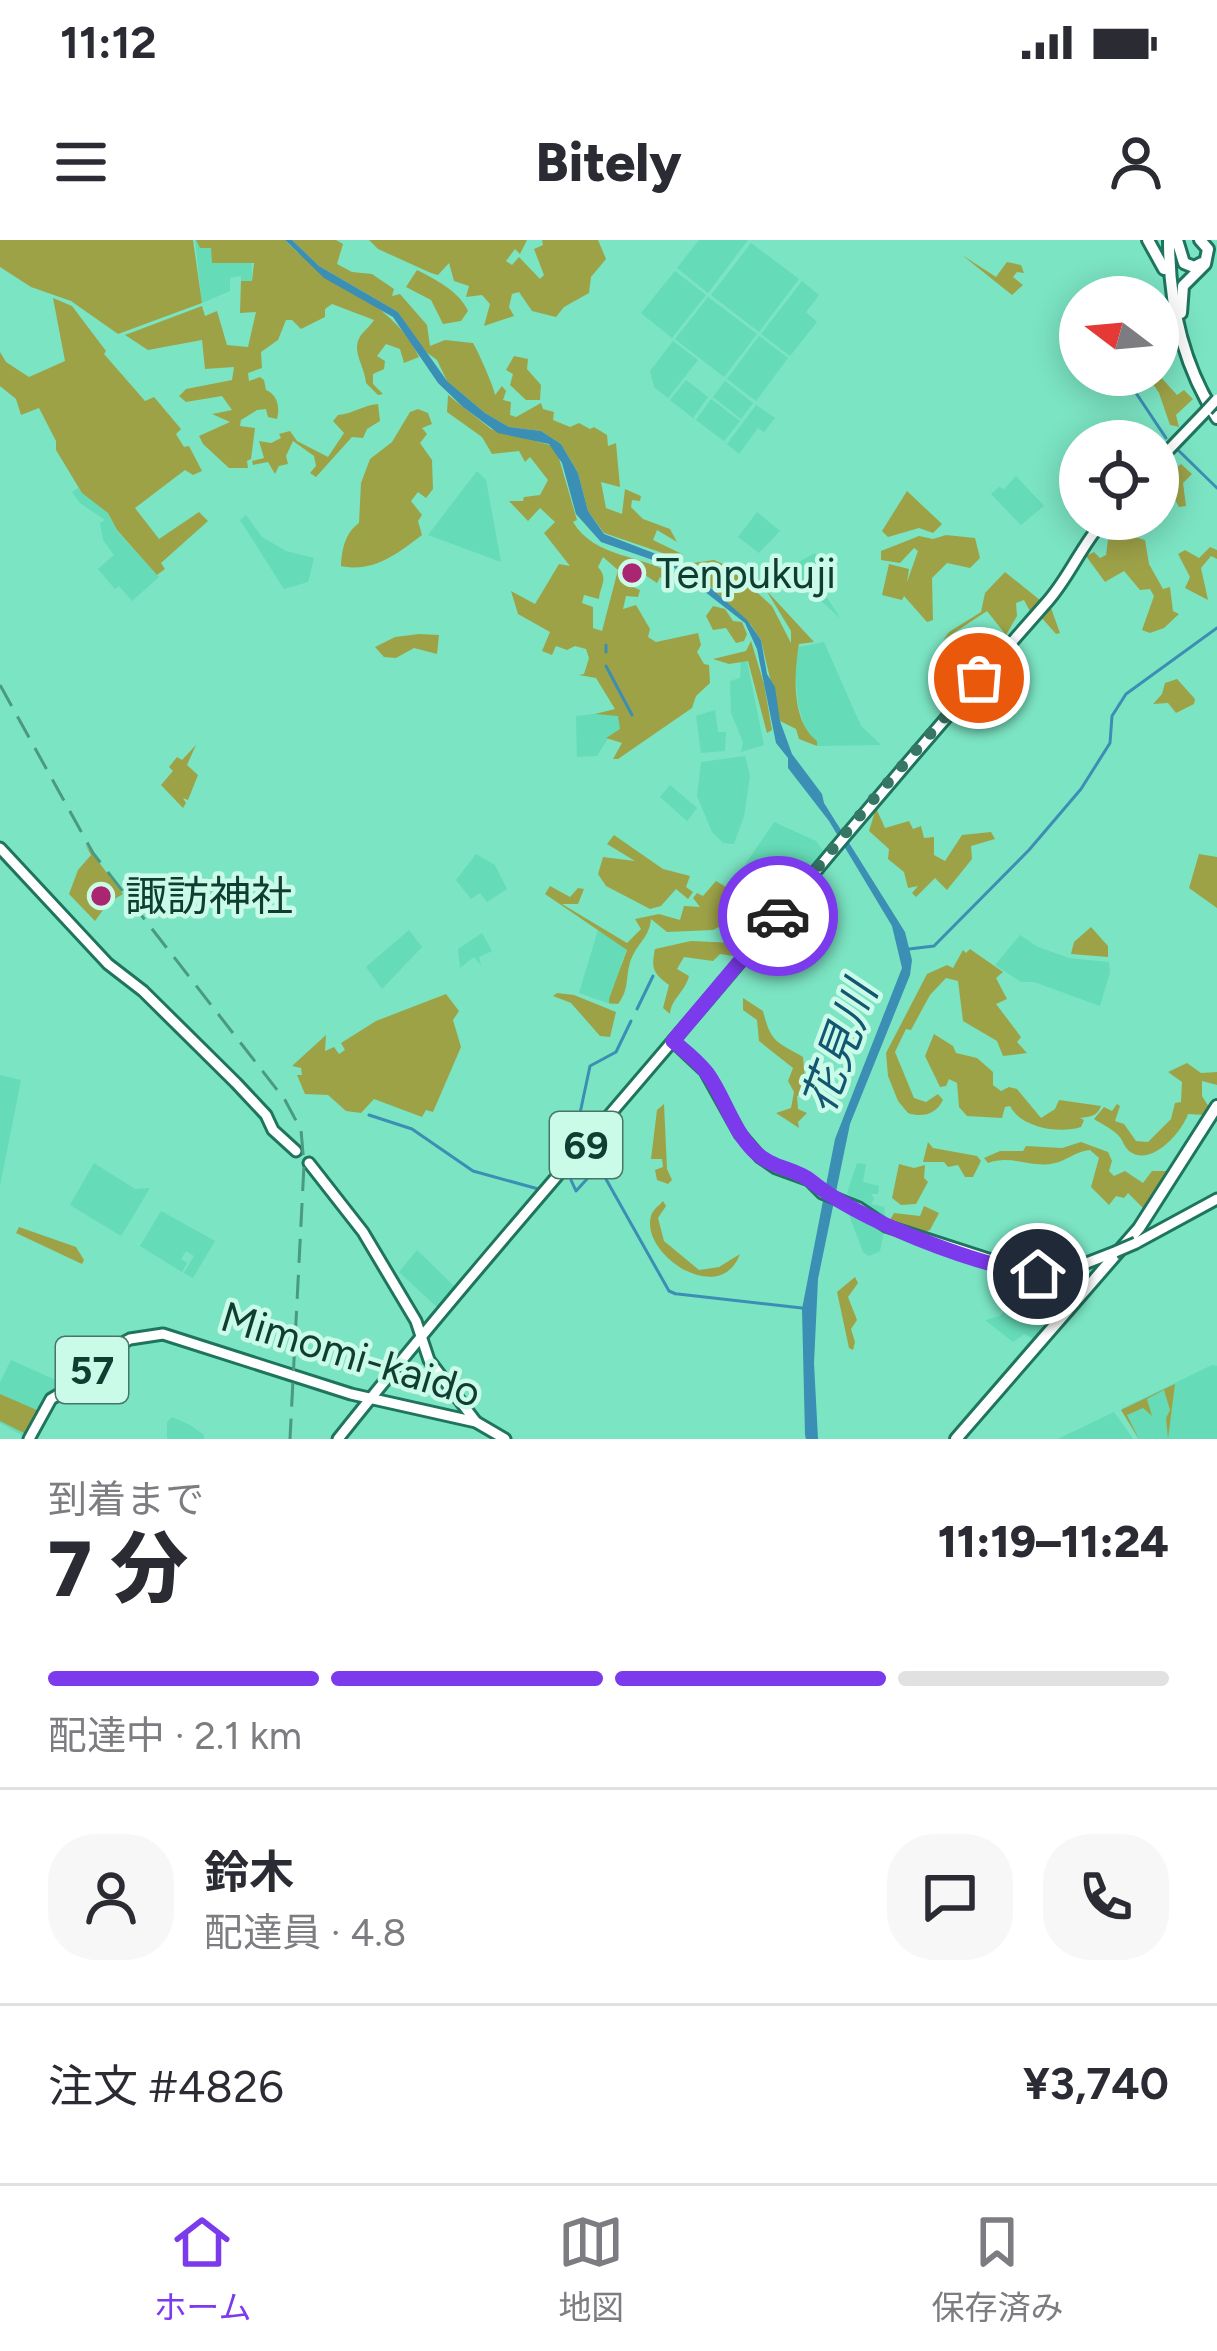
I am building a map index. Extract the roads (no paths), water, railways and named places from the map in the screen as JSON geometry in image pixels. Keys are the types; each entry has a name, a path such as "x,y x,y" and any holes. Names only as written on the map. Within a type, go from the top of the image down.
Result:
{"highway":[{"path":"1148,240 1165,276"},
{"path":"1173,241 1181,260 1194,267 1206,253 1198,240"},
{"path":"1190,352 1180,294 1207,260 1208,249 1198,240"},
{"path":"1173,241 1175,276"},
{"path":"1173,241 1178,305 1190,352 1215,410"},
{"path":"1179,331 1192,371 1215,410"},
{"path":"958,1439 1129,1240 1217,1110"}],"main road":[{"path":"1179,442 1215,410"},
{"name":"69","path":"338,1439 851,826 1052,596 1086,540"},
{"path":"0,848 71,927 211,1058 296,1151"},
{"path":"673,1041 705,1071 752,1149 776,1168 809,1180 836,1201 859,1208 896,1230 1031,1273 1066,1271 1114,1252 1217,1199"},
{"path":"308,1162 363,1232 416,1321 429,1360 476,1422"},
{"name":"Mimomi-kaido","path":"29,1439 50,1399 83,1380 117,1346 163,1334 370,1399 476,1422 505,1439"}],"water":[{"path":"285,240 292,240 319,266 398,312 447,381 485,413 509,427 541,431 561,444 578,473 588,511 604,534 685,565 747,620 761,640 792,754 822,794 905,932 912,960 910,975 850,1124 818,1279 814,1363 818,1439 805,1435 802,1309 835,1139 902,968 892,926 829,821 788,768 788,758 776,743 757,649 745,623 673,567 601,542 576,514 562,463 549,444 498,433 463,407 438,383 393,317 324,278"}],"waterway":[{"path":"1138,396 1154,420"},
{"path":"1179,451 1217,488"},
{"path":"909,949 934,946 1029,850 1081,789 1110,743 1112,716 1126,694 1217,628"},
{"path":"606,645 606,652"},
{"path":"606,666 632,715"},
{"path":"637,1009 653,976"},
{"path":"588,1130 579,1118 590,1066 616,1052 631,1021"},
{"path":"369,1115 412,1129 473,1171 542,1190"},
{"path":"589,1149 669,1291 676,1294"},
{"path":"571,1180 576,1191 597,1168"},
{"path":"678,1294 802,1308"}],"railway":[{"path":"0,685 93,853 285,1100 301,1130 304,1165 290,1439"}],"place":[{"name":"Tenpukuji","path":"632,573"},
{"name":"諏訪神社","path":"101,896"}],"water label":[{"name":"花見川","path":"839,1047"}]}
